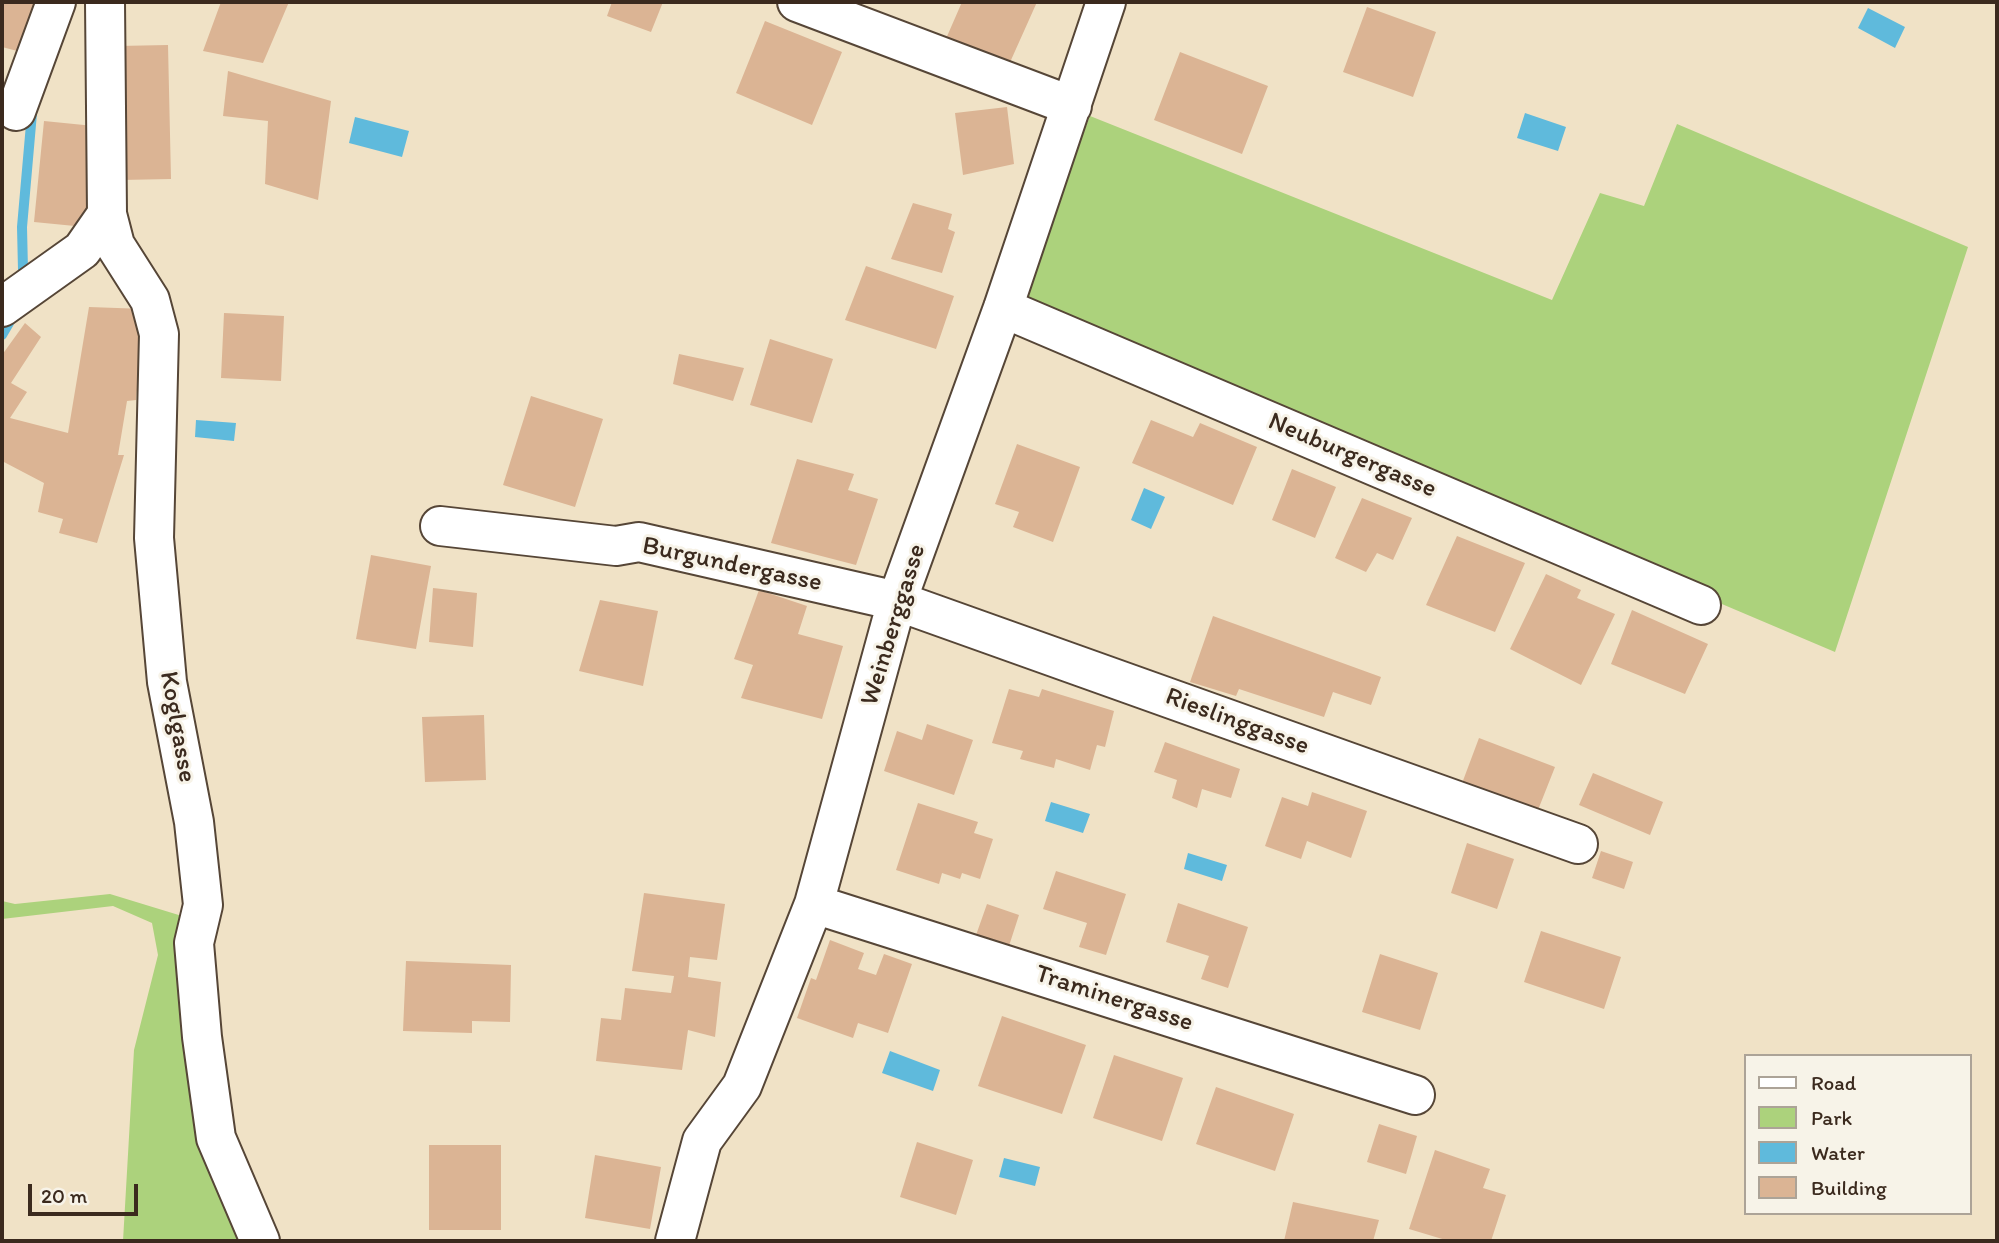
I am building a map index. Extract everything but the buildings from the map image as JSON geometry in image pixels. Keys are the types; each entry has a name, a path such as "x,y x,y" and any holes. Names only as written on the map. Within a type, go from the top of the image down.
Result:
{"street":[{"path":"16,111 56,2"},
{"name":"Koglgasse","path":"105,2 107,214 115,245 150,300 159,334 154,538 167,682 194,822 203,905 194,943 202,1037 216,1138 260,1241"},
{"path":"797,2 1072,106"},
{"name":"Weinberggasse","path":"675,1241 702,1140 742,1086 814,904 897,601 1003,308 1072,106 1103,3"},
{"path":"2,307 82,250 107,214"},
{"name":"Neuburgergasse","path":"1003,308 1701,605"},
{"name":"Burgundergasse","path":"440,526 616,546 639,542 897,601"},
{"name":"Rieslinggasse","path":"897,601 1578,844"},
{"name":"Traminergasse","path":"814,904 1415,1095"}],"green space":[{"path":"1090,116 1552,300 1600,193 1644,206 1677,124 1968,247 1835,652 1017,305"},
{"path":"110,894 182,916 247,1241 123,1241 134,1050 158,955 152,923 113,906 2,919 2,901 15,904"}],"water":[{"path":"1868,8 1905,27 1895,48 1858,28"},
{"path":"1525,113 1566,127 1558,151 1517,138"},
{"path":"355,117 409,131 402,157 349,143"},
{"path":"196,420 236,423 234,441 195,437"},
{"path":"1144,488 1165,497 1151,529 1131,520"},
{"path":"1051,802 1090,814 1083,833 1045,821"},
{"path":"1188,853 1227,865 1222,881 1184,869"},
{"path":"890,1051 940,1070 933,1091 882,1073"},
{"path":"1004,1158 1040,1167 1035,1186 999,1177"}],"waterway":[{"path":"23,270 22,227 32,113"},
{"path":"2,335 9,323"}]}
